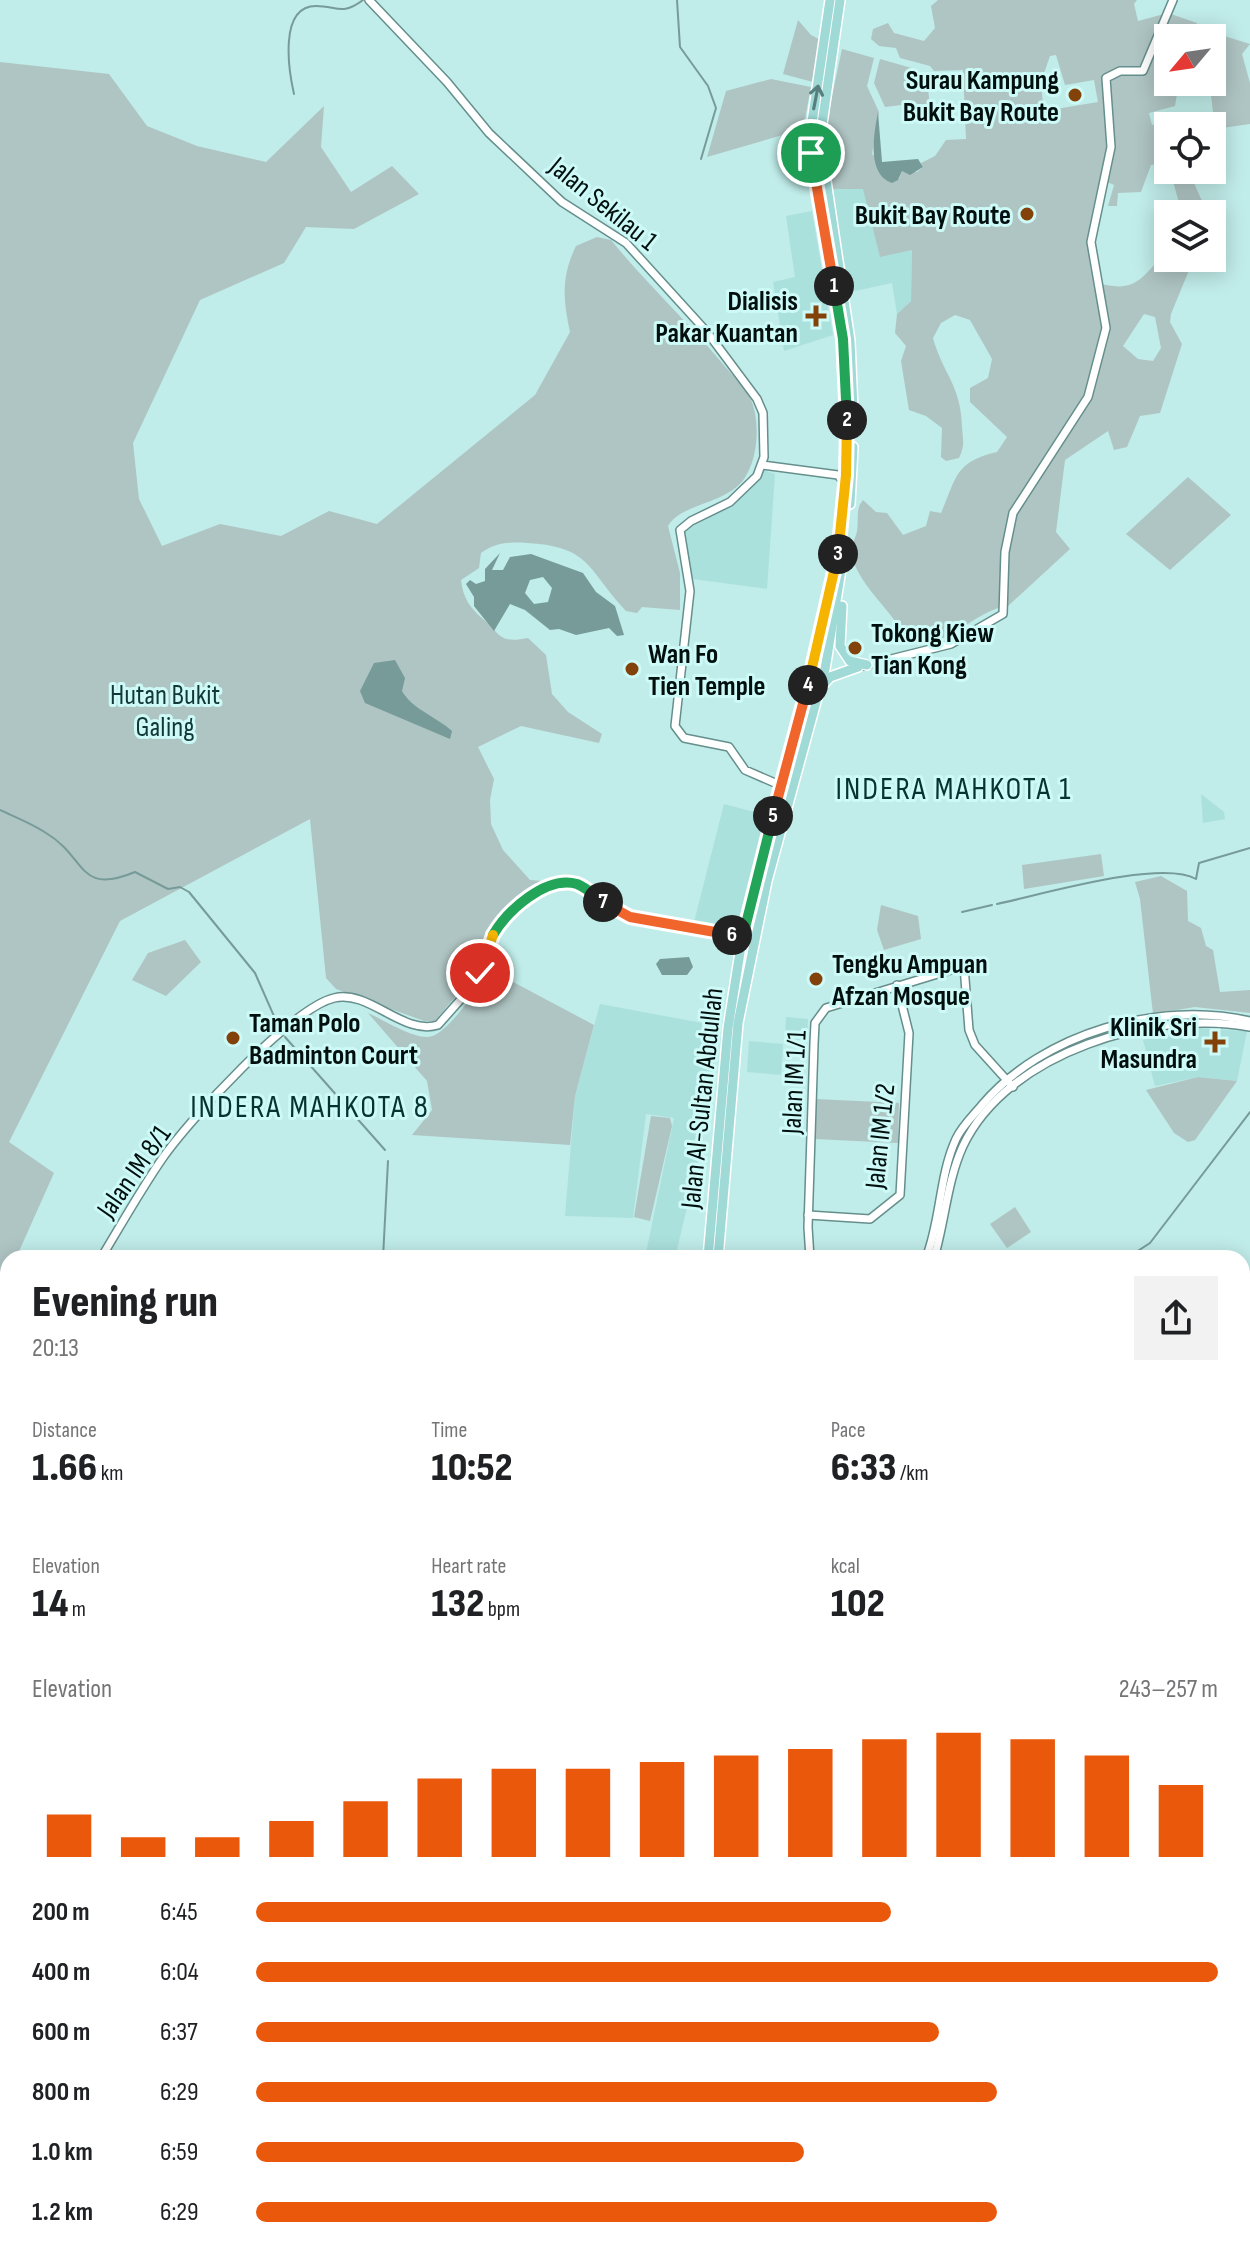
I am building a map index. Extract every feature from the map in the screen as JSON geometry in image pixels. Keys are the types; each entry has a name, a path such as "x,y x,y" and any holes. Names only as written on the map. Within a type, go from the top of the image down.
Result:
{"main road":[{"name":"Jalan Al-Sultan Abdullah","path":"830,0 811,129 811,153 843,339 847,456 840,559"},
{"name":"Jalan Al-Sultan Abdullah","path":"709,1250 728,1028 743,936 840,559 853,458 851,363 824,183 821,131 840,0"},
{"path":"840,559 840,646 850,661 863,666"},
{"path":"782,786 815,676 825,669 821,657 840,559"},
{"path":"819,691 830,677 863,666"},
{"name":"Jalan Al-Sultan Abdullah","path":"719,1250 738,1023 767,881 825,669"}],"street":[{"path":"825,669 863,666 951,644 1003,614 1005,552 1013,513 1088,397 1106,328 1091,242 1111,147 1106,78 1120,71 1143,71 1173,0"},
{"name":"Jalan Sekilau 1","path":"370,1 447,82 489,133 564,204 619,236 707,332 763,413 762,465"},
{"path":"828,474 843,466 847,456"},
{"path":"782,786 745,770 729,747 684,738 675,726 690,591 680,530 691,521 730,502 762,465 841,476 845,486"},
{"name":"Jalan IM 8/1","path":"106,1250 169,1150 287,1025 322,1002 343,997 416,1025 438,1025 477,981 500,924 547,888 575,884 630,917 743,936"},
{"name":"Jalan IM 1/1","path":"810,1250 808,1215 815,1023 821,1012 834,1003 964,966 969,1030 975,1045 1007,1080"},
{"name":"Jalan IM 1/2","path":"808,1215 870,1219 900,1195 909,1033 897,985"},
{"path":"928,1250 955,1141 1007,1080 1041,1053 1094,1032 1196,1013 1250,1021"},
{"path":"936,1250 963,1146 1013,1087 1046,1061 1096,1041 1196,1023 1250,1027"},
{"path":"1007,1080 1013,1087"}],"shaded area":[{"path":"878,112 882,162 918,159 923,167 910,175 902,171 898,180 892,183 878,171 875,162"},
{"path":"829,189 863,189 912,250 911,301 897,314 892,283 855,291 845,265"},
{"path":"812,211 833,335 784,351 773,282 795,277 786,216"},
{"path":"763,470 775,474 767,589 693,579 683,532 686,527 732,504"},
{"path":"500,553 492,570 503,570 510,557 531,554 583,573 596,592 615,606 624,635 617,636 609,628 576,635 559,629 550,630 525,610 510,604 494,631 474,606 474,597 466,584 470,580 476,584 485,581 485,569","holes":["543,577 552,588 548,602 534,604 525,593 530,580"]},
{"path":"395,660 405,678 402,691 406,697 452,731 450,739 365,703 360,691 374,663"},
{"path":"1201,794 1224,812 1225,819 1203,823"},
{"path":"724,804 766,815 737,926 694,922"},
{"path":"689,957 693,967 687,975 662,975 656,964 660,959"},
{"path":"600,1004 718,1026 708,1119 677,1250 647,1250 674,1118 646,1114 633,1218 565,1216 575,1096"},
{"path":"786,1017 808,1019 807,1040 785,1039"},
{"path":"1192,1028 1247,1031 1237,1081 1198,1077 1155,1086 1143,1040"},
{"path":"749,1041 783,1044 781,1075 747,1072"}],"green space":[{"path":"938,0 1137,0 1134,4 1138,21 1168,13 1197,23 1154,24 1154,96 1177,96 1175,106 1149,113 1154,125 1154,165 1151,165 1141,192 1118,193 1117,206 1108,206 1114,185 1101,179 1090,230 1089,256 1094,282 1126,286 1140,279 1154,265 1154,272 1188,272 1171,314 1170,322 1182,344 1160,413 1140,416 1127,447 1114,450 1108,431 1065,460 1056,532 1070,549 1008,606 983,615 946,637 921,643 907,641 858,573 852,549 859,507 863,500 876,512 887,513 903,535 926,526 930,511 941,513 959,472 973,461 997,452 1007,437 970,402 970,388 988,378 992,359 970,320 955,315 941,323 933,338 955,390 961,413 963,443 959,458 946,461 941,457 942,428 926,416 909,410 901,361 906,346 895,333 897,314 911,301 912,250 880,257 863,189 829,189 828,115 842,49 874,58 867,86 879,112 872,154 899,179 902,171 917,172 923,167 921,163 935,156 946,140 966,139 963,70 934,71 930,66 900,58 896,48 879,46 871,39 873,29 888,23 894,33 924,41 935,28 931,6","holes":["1056,55 1065,85 1094,80 1098,102 1056,109 1043,104 1041,82 1050,56","1144,314 1155,317 1161,348 1153,361 1138,359 1123,346"]},
{"path":"798,20 811,35 823,41 813,82 783,74"},
{"path":"1226,37 1250,44 1242,54 1250,83 1250,124 1226,127 1226,112 1213,112 1211,96 1226,96"},
{"path":"880,59 915,69 918,90 928,89 930,107 913,108 909,104 885,107 874,83"},
{"name":"Hutan Bukit Galing","path":"0,62 109,74 147,126 197,146 266,162 324,106 321,147 351,192 392,166 419,194 354,229 306,227 284,263 200,300 133,443 139,499 162,546 220,524 281,536 329,511 377,524 535,395 570,332 565,288 571,257 576,246 597,237 611,240 746,392 755,411 755,452 749,471 736,488 674,518 668,526 680,573 680,610 642,607 637,613 626,611 586,563 564,549 549,545 515,543 492,547 481,553 479,568 461,580 471,607 497,633 511,640 528,638 546,655 552,694 568,712 602,734 599,743 521,726 478,747 494,779 490,800 491,824 503,850 530,880 543,881 498,918 470,979 435,1021 424,1021 336,989 326,978 310,819 120,921 9,1142 54,1173 20,1250 0,1250"},
{"path":"771,79 811,87 803,129 707,157 726,91"},
{"path":"1174,184 1194,184 1202,200 1178,200"},
{"path":"1188,477 1231,515 1170,570 1126,534"},
{"path":"1101,854 1104,876 1024,889 1022,865"},
{"path":"1161,876 1187,891 1188,921 1201,928 1206,946 1213,950 1220,992 1250,990 1250,1013 1195,1007 1153,1014 1140,899 1135,882"},
{"path":"881,905 918,916 921,939 884,950 877,930"},
{"path":"185,940 201,962 166,996 132,980 148,953"},
{"path":"489,969 594,1025 575,1096 570,1145 412,1135 432,1110 427,1081 368,1013 413,1034 435,1035 462,1009"},
{"path":"1198,1077 1237,1081 1195,1140 1188,1142 1174,1133 1146,1090"},
{"path":"816,1099 899,1103 898,1143 814,1139"},
{"path":"651,1116 670,1118 672,1126 650,1221 634,1217"},
{"path":"1015,1207 1031,1232 1007,1248 990,1224"}],"waterway":[{"path":"294,94 289,42 296,17 304,9 316,6 344,9 363,0"},
{"path":"677,0 680,47 708,86 716,108 701,159"},
{"path":"0,810 46,833 92,877 116,878 135,872 168,889 180,887 189,892 255,973 277,1023"},
{"path":"997,904 1129,876 1179,874 1196,879 1199,863 1250,848"},
{"path":"962,912 992,905"},
{"path":"285,1037 385,1150"},
{"path":"1139,1250 1150,1243 1250,1112"},
{"path":"383,1250 388,1161"}],"place":[{"name":"Surau Kampung Bukit Bay Route","path":"1075,95"},
{"name":"Bukit Bay Route","path":"1027,214"},
{"name":"Dialisis Pakar Kuantan","path":"816,316"},
{"name":"Tokong Kiew Tian Kong","path":"855,648"},
{"name":"Wan Fo Tien Temple","path":"632,669"},
{"name":"Tengku Ampuan Afzan Mosque","path":"816,979"},
{"name":"Taman Polo Badminton Court","path":"233,1038"},
{"name":"Klinik Sri Masundra","path":"1215,1042"}],"district":[{"name":"INDERA MAHKOTA 1","path":"954,788"},
{"name":"INDERA MAHKOTA 8","path":"310,1106"}],"route":[{"path":"480,973 494,933 504,919 535,895 558,884 579,885 617,913 630,917 743,936 826,609 837,559 845,486 847,405 843,339 811,153"}]}
